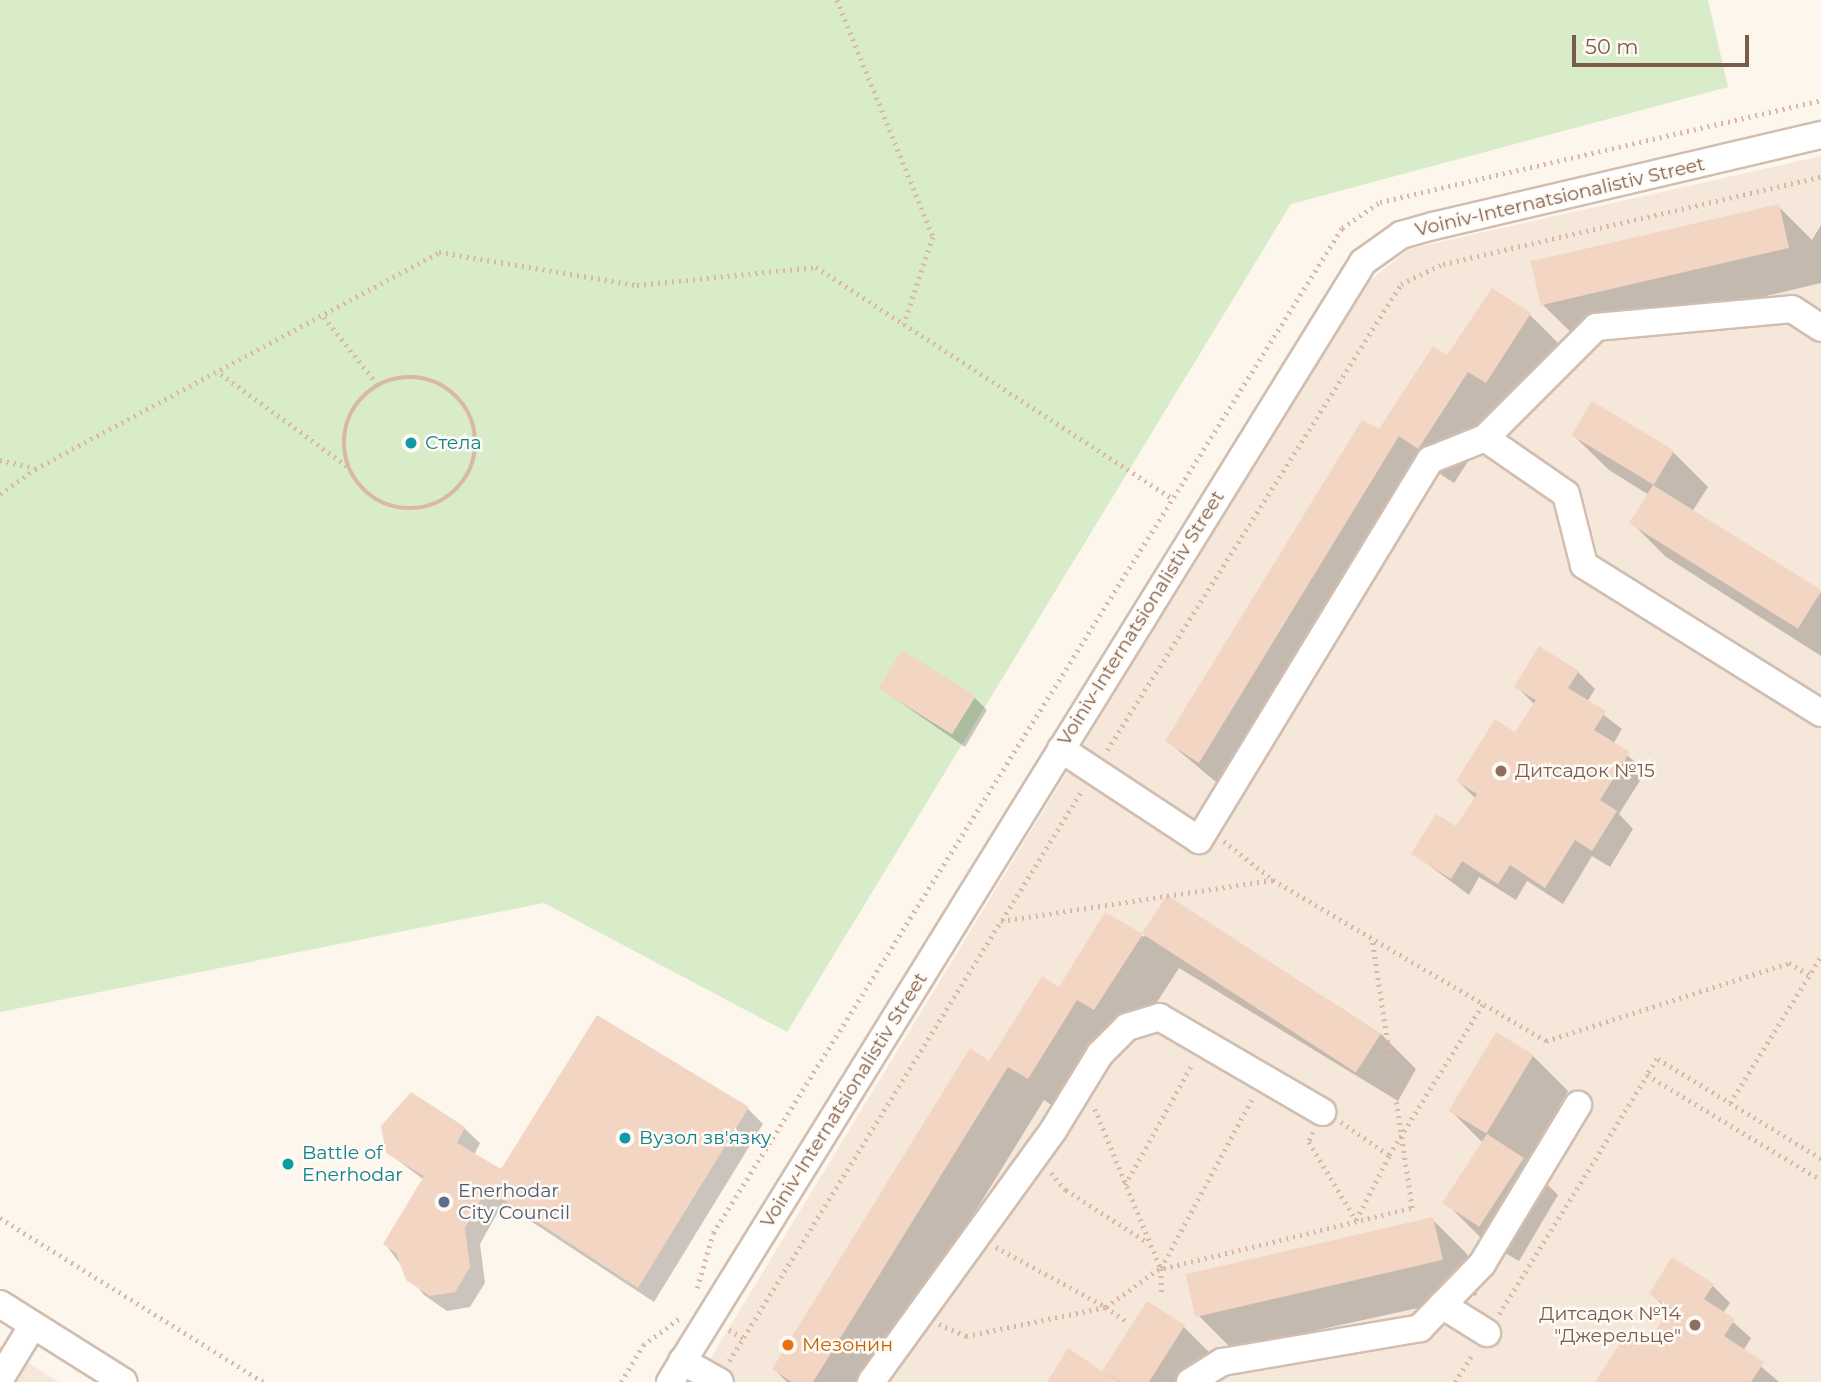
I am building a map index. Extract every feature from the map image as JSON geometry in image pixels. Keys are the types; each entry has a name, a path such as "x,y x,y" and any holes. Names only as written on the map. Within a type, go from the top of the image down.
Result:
{"street":[{"name":"Voiniv-Internatsionalistiv Street","path":"676,1371 1346,284 1381,247 1433,226 1821,135"},
{"path":"1061,748 1199,840 1430,460 1485,438 1595,327 1792,309 1821,328"},
{"path":"1485,438 1566,494 1584,565 1821,713"},
{"path":"871,1382 1036,1154 1100,1054 1138,1024 1159,1017 1322,1112"},
{"path":"1190,1382 1222,1362 1420,1328 1482,1264 1578,1105"},
{"path":"0,1304 124,1382"},
{"path":"1442,1305 1487,1333"},
{"path":"0,1379 33,1325"},
{"path":"676,1371 720,1382"}],"path":[{"path":"837,0 933,237 904,324"},
{"path":"1001,921 1401,284 1443,264 1821,177"},
{"path":"0,494 35,469 220,374 439,252 637,285 816,267 1170,498"},
{"path":"324,317 378,384"},
{"path":"220,374 348,467 375,499 416,509 454,493 476,456 470,412 456,394 415,375 378,384 355,404 346,425 348,467"},
{"path":"0,460 35,469"},
{"path":"1206,828 1273,880"},
{"path":"919,1316 966,1336 1106,1307 1161,1269 1412,1208 1372,938"},
{"path":"1730,1103 1821,956"},
{"path":"1356,1220 1401,1134 1483,1004"},
{"path":"1124,1185 1204,1043"},
{"path":"1455,1382 1657,1059 1821,1159"},
{"path":"1647,1075 1821,1180"},
{"path":"1161,1296 1161,1269 1261,1076"},
{"path":"1083,1083 1146,1242 1161,1269"},
{"path":"1356,1220 1309,1142 1322,1112 1389,1156"},
{"path":"695,1296 713,1233 775,1133"},
{"path":"1036,1154 1066,1190 1146,1242"},
{"path":"0,1218 263,1382"},
{"path":"976,1236 1106,1307 1127,1322"},
{"path":"621,1382 643,1345 692,1308"}],"shaded area":[{"path":"1821,156 1821,1382 696,1382 1362,287 1409,249"},
{"path":"0,1345 59,1382 0,1382"}],"green space":[{"path":"0,0 1708,0 1728,87 1291,204 787,1032 544,903 0,1012"}],"building":[{"path":"1779,204 1789,248 1541,305 1531,261"},
{"path":"1492,288 1531,313 1486,383 1468,372 1418,449 1399,436 1199,763 1165,741 1362,420 1379,429 1433,346 1447,355"},
{"path":"1592,401 1674,450 1654,485 1571,435"},
{"path":"1653,485 1821,590 1798,629 1629,523"},
{"name":"Дитсадок №15","path":"1539,646 1579,671 1568,688 1606,711 1594,730 1630,752 1600,800 1617,811 1592,851 1575,840 1545,888 1510,865 1498,884 1462,861 1451,879 1411,854 1436,814 1456,826 1477,794 1456,781 1495,719 1515,732 1536,700 1514,687"},
{"path":"902,650 976,696 952,734 878,688"},
{"path":"1167,895 1381,1034 1356,1072 1142,934"},
{"path":"1105,912 1143,934 1094,1010 1077,1000 1028,1079 1008,1067 813,1382 792,1382 772,1369 970,1048 989,1061 1042,976 1059,987"},
{"name":"Вузол зв'язку","path":"597,1015 749,1107 638,1288 487,1189 465,1228 470,1267 455,1292 430,1296 406,1280 396,1253 383,1244 424,1176 386,1153 381,1126 411,1092 465,1127 457,1143 501,1169"},
{"path":"1496,1032 1534,1055 1486,1134 1449,1111"},
{"path":"1487,1134 1524,1158 1479,1227 1442,1203"},
{"path":"1433,1217 1443,1260 1195,1317 1186,1274"},
{"name":"Дитсадок №14 \"Джерельце\"","path":"1672,1257 1714,1284 1704,1299 1735,1319 1724,1336 1764,1362 1751,1382 1595,1382 1628,1331 1647,1344 1670,1308 1649,1294"},
{"path":"1147,1301 1185,1325 1149,1382 1121,1382 1102,1371"},
{"path":"1068,1348 1102,1371 1120,1382 1047,1382"}],"place":[{"name":"Стела","path":"411,443"},
{"name":"Дитсадок №15","path":"1501,771"},
{"name":"Вузол зв'язку","path":"625,1138"},
{"name":"Battle of Enerhodar","path":"288,1164"},
{"name":"Enerhodar City Council","path":"444,1202"},
{"name":"Дитсадок №14 \"Джерельце\"","path":"1695,1325"},
{"name":"Мезонин","path":"788,1345"}]}
